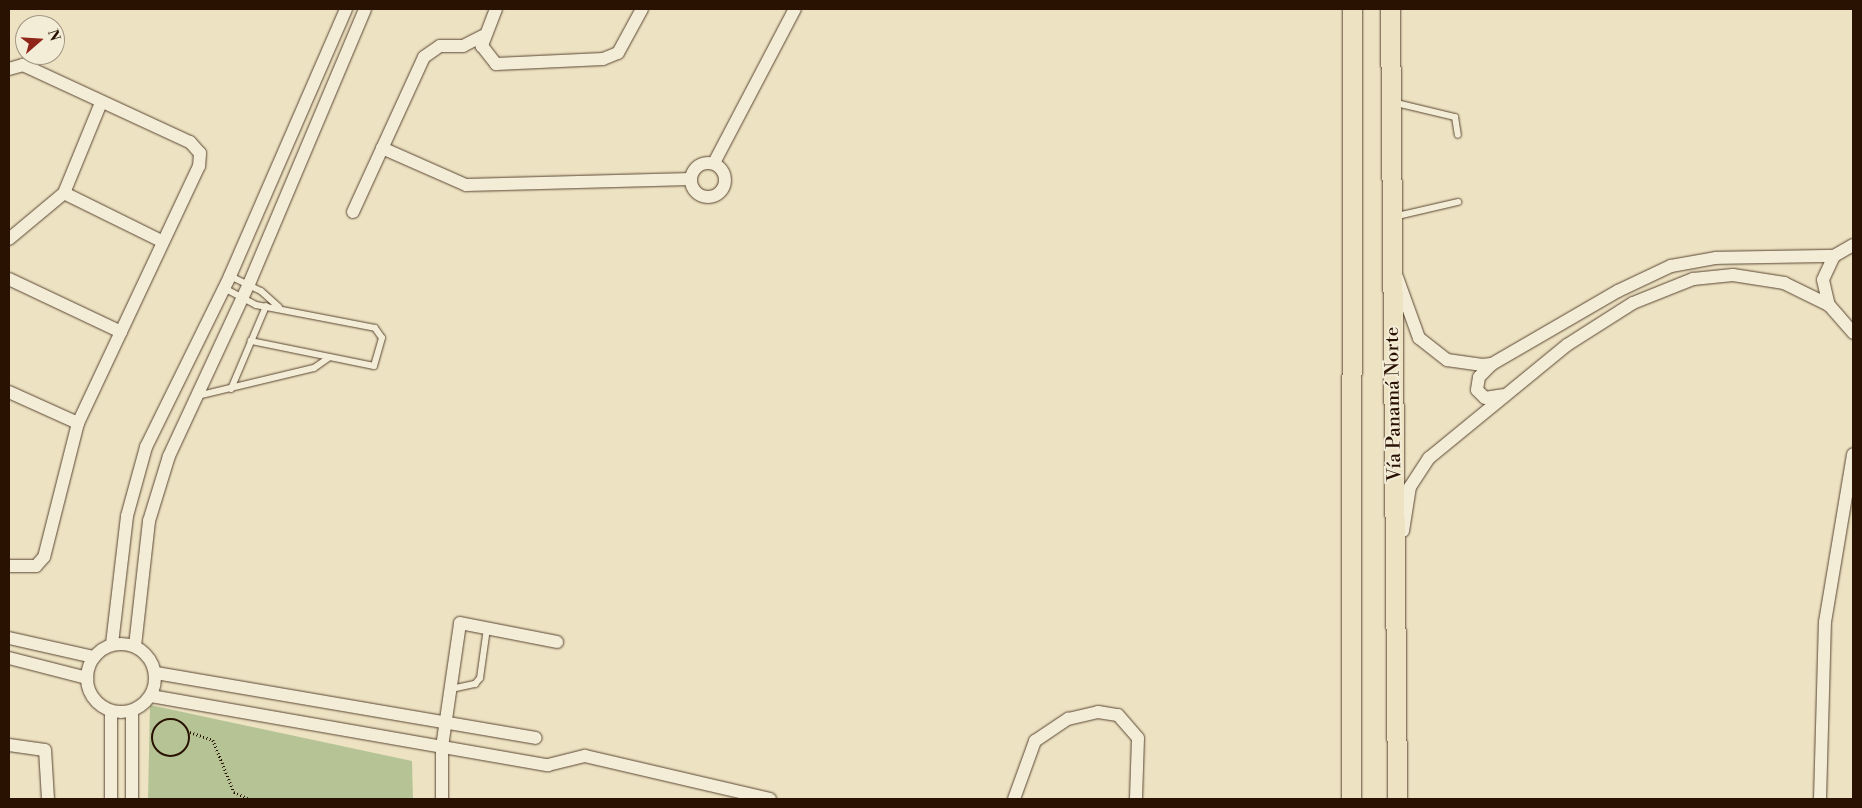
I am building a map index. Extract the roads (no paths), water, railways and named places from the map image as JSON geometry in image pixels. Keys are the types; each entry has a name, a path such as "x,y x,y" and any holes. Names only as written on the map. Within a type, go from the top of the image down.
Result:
{"main road":[{"path":"1351,799 1352,9"},
{"name":"Vía Panamá Norte","path":"1390,9 1397,799"}],"street":[{"path":"112,644 128,516 146,447 227,282 346,9"},
{"path":"135,646 149,521 169,456 249,284 365,9"},
{"path":"496,9 483,36 484,53 496,64 603,59 618,53 642,9"},
{"path":"714,164 795,9"},
{"path":"353,212 427,53 440,46 468,45 483,36"},
{"path":"9,69 23,65 101,103 190,142 200,153 199,166 78,423 44,557 36,566 9,566"},
{"path":"9,239 64,193 101,103"},
{"path":"382,148 466,185 691,179"},
{"path":"691,179 696,167 714,164"},
{"path":"691,179 703,196 718,194 725,182 714,164"},
{"path":"64,193 163,242"},
{"path":"1508,394 1490,399 1479,393 1477,381 1492,364 1643,278 1684,262 1716,258 1834,256 1853,245"},
{"path":"1829,305 1823,280 1834,256"},
{"path":"1392,258 1413,328 1428,347 1458,364 1492,364"},
{"path":"1395,549 1402,535 1407,496 1421,468 1590,328 1652,294 1693,279 1733,275 1784,283 1829,305 1853,333"},
{"path":"1643,278 1652,294"},
{"path":"9,279 121,332"},
{"path":"9,392 78,423"},
{"path":"1820,799 1825,622 1853,454"},
{"path":"442,799 442,747 460,623 557,642"},
{"path":"9,638 93,658"},
{"path":"112,644 135,646 152,662 156,673 151,696 132,711 111,711 94,698 87,678 93,658 112,644"},
{"path":"9,658 87,678"},
{"path":"156,673 535,738"},
{"path":"151,696 548,765 585,756 770,799"},
{"path":"111,711 111,799"},
{"path":"132,711 132,799"},
{"path":"1014,799 1035,741 1068,719 1098,712 1118,715 1138,738 1136,799"},
{"path":"9,745 45,750 48,799"}],"lane":[{"path":"1390,102 1455,117 1458,135"},
{"path":"1392,217 1458,202"},
{"path":"227,282 249,284 280,308"},
{"path":"227,282 242,298 266,306 380,332 374,366 251,341"},
{"path":"231,389 266,306"},
{"path":"197,396 322,366 330,357"},
{"path":"450,689 476,684 480,678 487,628"}]}
